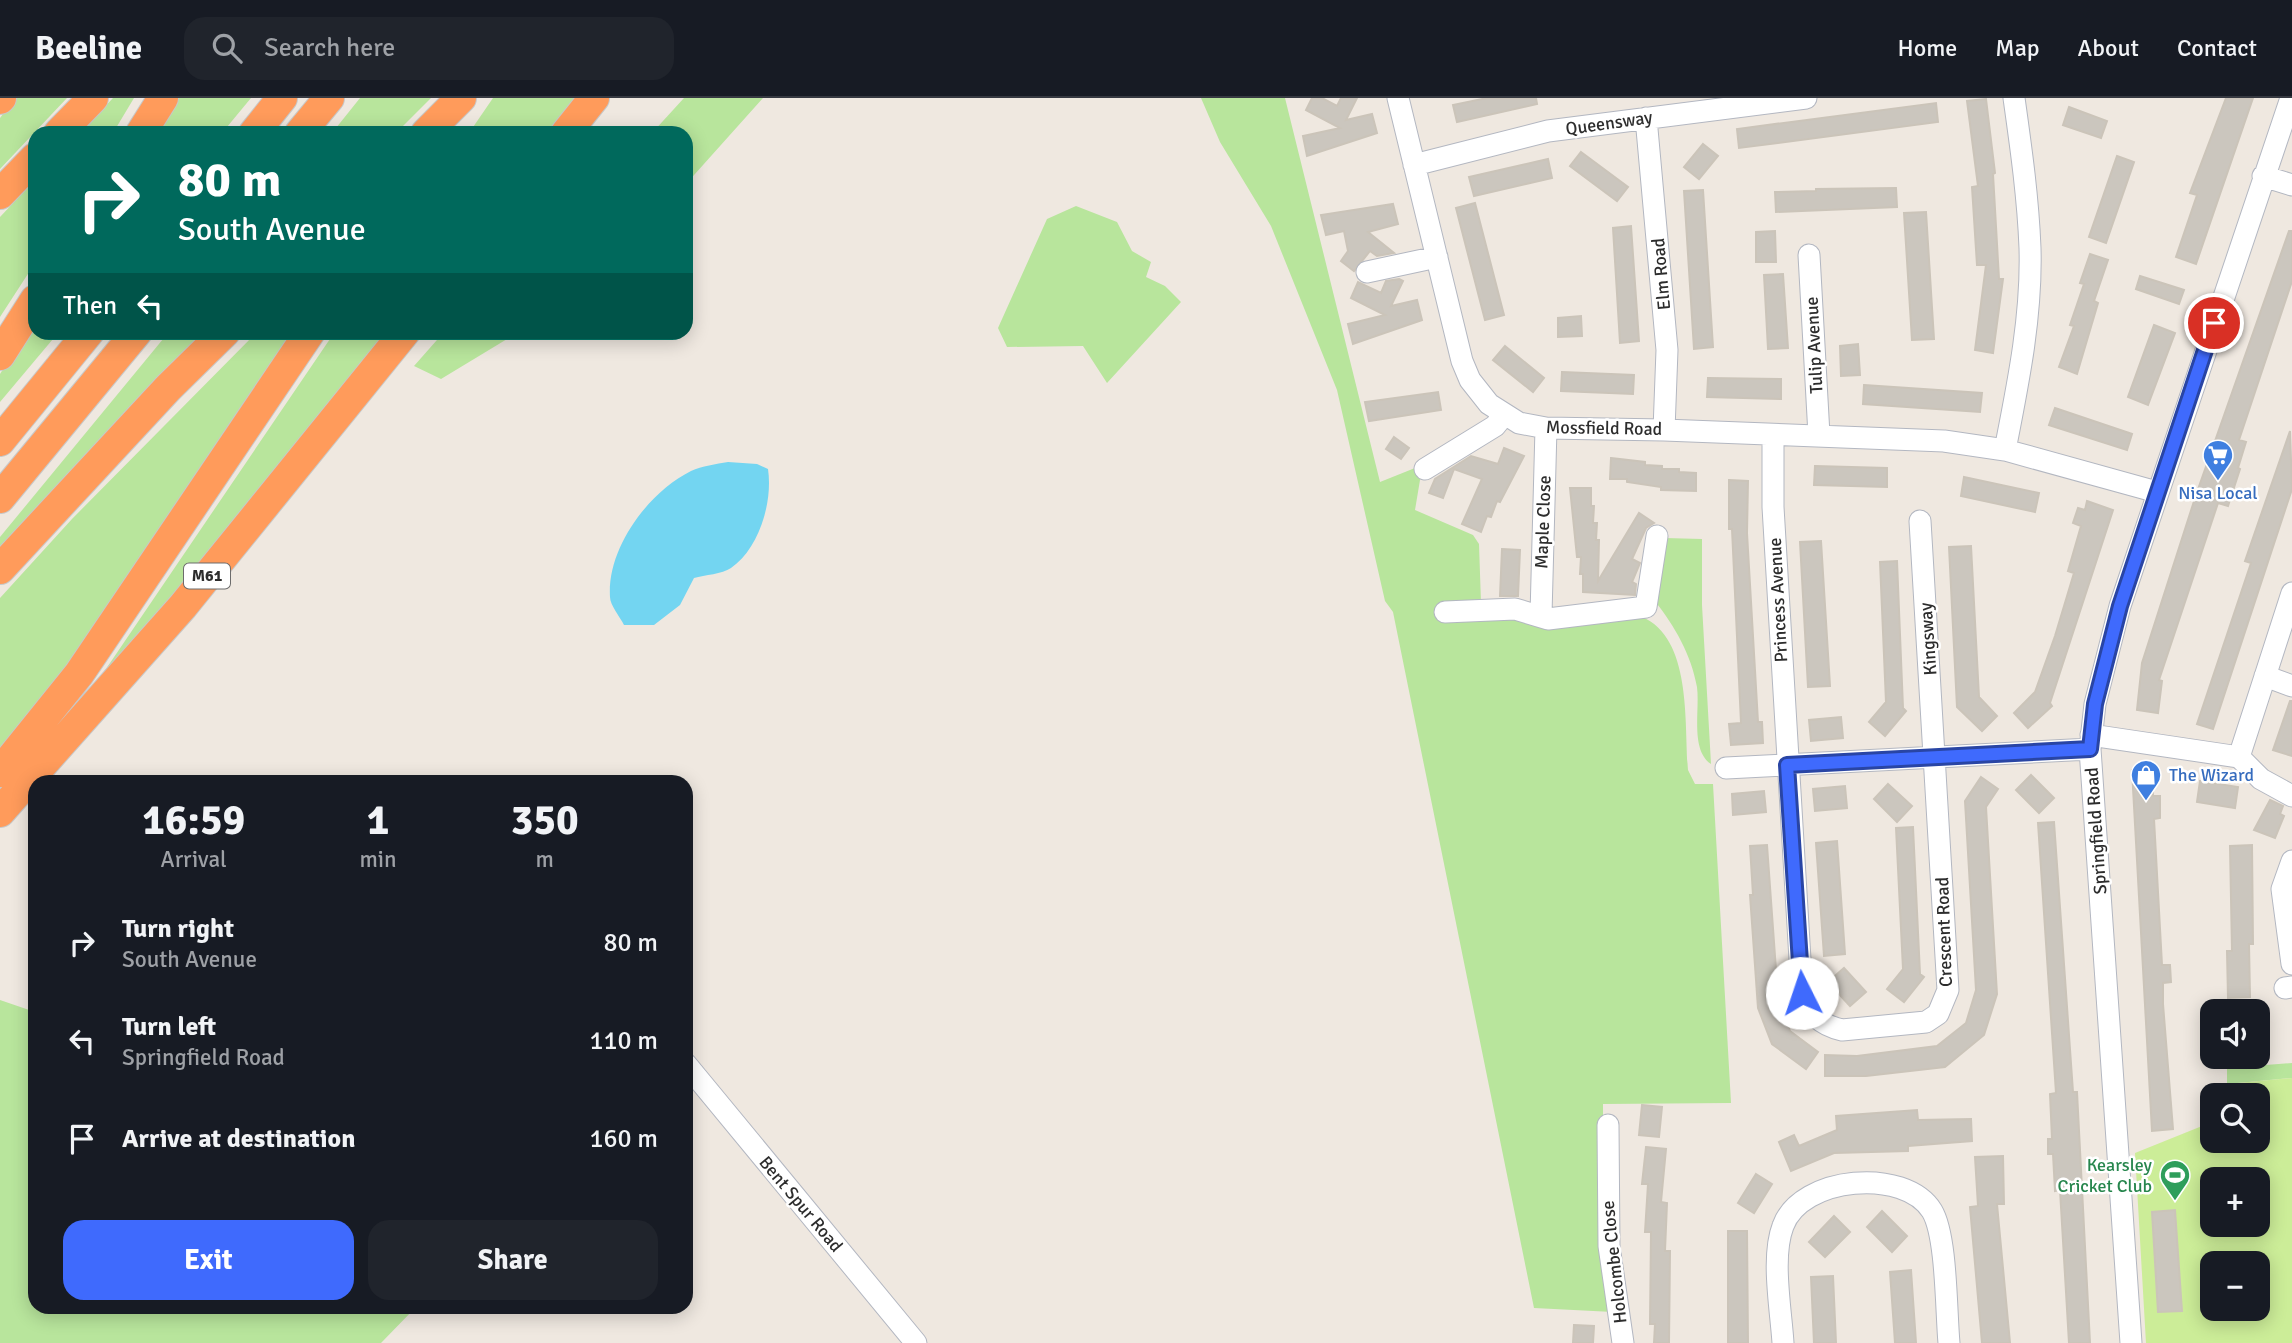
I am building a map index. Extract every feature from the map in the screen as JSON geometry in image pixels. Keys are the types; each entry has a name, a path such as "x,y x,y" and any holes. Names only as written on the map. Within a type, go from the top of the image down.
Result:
{"highway":[{"path":"66,126 93,98"},
{"path":"145,126 163,98"},
{"path":"260,126 282,98"},
{"path":"306,126 329,98"},
{"path":"433,126 461,98"},
{"path":"448,126 467,98"},
{"path":"572,126 594,98"},
{"path":"0,194 28,165"},
{"path":"0,355 28,311"},
{"path":"0,441 82,340"},
{"path":"0,498 129,340"},
{"path":"0,569 168,388 217,340"},
{"name":"M61","path":"0,772 79,674 305,340"},
{"name":"M61","path":"33,775 183,606 399,340"},
{"name":"M61","path":"0,812 28,780"}],"street":[{"name":"Mossfield Road","path":"1398,98 1462,361 1479,393 1504,415 1520,423 1546,428 1944,441 2005,450 2157,492"},
{"name":"Queensway","path":"1414,165 1548,131 1646,118 1710,104 1807,98"},
{"path":"2005,450 2022,365 2030,250 2026,185 2014,98"},
{"name":"Springfield Road","path":"2131,1343 2091,742 2095,704 2120,606 2291,98"},
{"name":"Elm Road","path":"1646,118 1667,350 1664,430"},
{"path":"2263,176 2292,185"},
{"name":"Tulip Avenue","path":"1809,255 1819,435"},
{"path":"1367,272 1437,257"},
{"path":"1425,468 1495,426 1504,415"},
{"name":"Maple Close","path":"1541,615 1546,428"},
{"name":"Princess Avenue","path":"1773,435 1773,507 1787,765"},
{"name":"Kingsway","path":"1920,521 1935,757"},
{"path":"1445,612 1515,609 1548,619 1646,607 1657,536"},
{"path":"2239,757 2292,593"},
{"path":"2265,676 2292,685"},
{"path":"1726,768 1935,757 2091,742 2239,757 2261,779 2292,796"},
{"name":"Crescent Road","path":"1787,765 1802,993 1807,1008 1816,1019 1829,1027 1842,1030 1918,1025 1938,1014 1945,1003 1948,990 1935,757"},
{"path":"2292,861 2282,889 2292,964"},
{"name":"Bent Spur Road","path":"693,1072 916,1343"},
{"name":"Holcombe Close","path":"1614,1135 1609,1246 1623,1343"},
{"path":"1783,1343 1778,1248 1783,1226 1790,1212 1817,1190 1834,1185 1885,1184 1906,1189 1922,1199 1933,1213 1939,1230 1949,1343"}],"green space":[{"path":"15,98 67,98 41,126 28,126 28,139 0,169 0,118"},
{"path":"113,98 134,98 117,126 87,126"},
{"path":"176,98 251,98 228,126 158,126"},
{"path":"360,98 431,98 403,126 338,126"},
{"path":"493,98 578,98 556,126 474,126"},
{"path":"684,98 763,98 693,176 693,126 658,126"},
{"path":"1201,98 1285,98 1380,482 1415,468 1421,474 1415,510 1473,535 1479,544 1481,603 1441,605 1442,623 1517,616 1637,615 1655,625 1668,640 1677,659 1685,705 1688,770 1695,784 1713,784 1731,1103 1603,1104 1603,1242 1613,1312 1534,1308 1393,612 1385,601 1337,390 1271,226 1220,142"},
{"path":"28,187 28,274 0,317 0,217"},
{"path":"1076,206 1117,222 1132,251 1151,262 1146,277 1165,286 1181,302 1107,383 1083,346 1007,347 998,328 1047,219"},
{"path":"28,330 28,340 52,340 0,402 0,374"},
{"path":"162,340 200,340 0,550 0,537"},
{"path":"249,340 289,340 108,609 0,755 0,598 72,519"},
{"path":"329,340 382,340 242,513 91,691"},
{"path":"437,340 505,340 441,379 414,366"},
{"path":"1665,538 1702,539 1702,605 1711,764 1704,758 1698,740 1698,696 1691,663 1675,631 1655,601"},
{"path":"0,1000 28,1010 28,1314 409,1314 381,1343 0,1343"},
{"path":"2292,1063 2292,1078 2227,1083 2227,1069 2270,1069 2270,1065"},
{"name":"Kearsley Cricket Club","path":"2292,1078 2292,1343 2146,1343 2135,1153 2200,1127 2200,1153 2270,1153 2270,1083 2238,1083"}],"water":[{"path":"728,462 757,464 768,469 766,510 749,549 731,568 694,578 680,605 654,625 624,625 610,600 611,578 615,559 634,523 646,507 675,480 695,469"}],"building":[{"path":"1312,98 1322,98 1337,106 1341,98 1357,98 1346,120 1372,114 1377,133 1307,156 1303,136 1340,128 1306,110"},
{"path":"1487,98 1536,98 1537,104 1457,122 1453,105"},
{"path":"2226,98 2253,98 2196,264 2176,257 2197,195 2190,193"},
{"path":"1986,99 1995,173 1999,279 2003,279 1993,353 1975,350 1986,265 1977,265 1972,187 1978,186 1967,101"},
{"path":"1936,103 1938,122 1739,148 1737,129"},
{"path":"2069,107 2107,121 2101,138 2063,125"},
{"path":"1703,144 1718,156 1699,179 1684,167"},
{"path":"1581,152 1628,187 1617,201 1570,166"},
{"path":"2117,156 2134,162 2106,243 2089,237"},
{"path":"1548,159 1552,178 1474,196 1469,177"},
{"path":"1896,188 1897,207 1776,212 1775,192"},
{"path":"1703,190 1713,347 1694,349 1684,191"},
{"path":"1475,203 1504,315 1485,320 1456,208"},
{"path":"1393,204 1398,224 1368,232 1394,253 1377,256 1370,251 1354,271 1341,261 1348,251 1344,231 1326,235 1321,215"},
{"path":"1926,212 1934,339 1912,340 1904,213"},
{"path":"1631,226 1639,341 1620,343 1613,228"},
{"path":"1775,231 1776,262 1756,262 1756,232"},
{"path":"2289,231 2292,231 2292,281 2239,440 2246,442 2238,468 2240,469 2228,506 2218,503 2159,680 2162,681 2158,713 2137,710 2142,663 2196,495"},
{"path":"2090,254 2108,260 2094,301 2098,303 2077,374 2059,367 2074,326 2070,325 2084,284 2080,283"},
{"path":"1783,274 1788,348 1768,349 1764,275"},
{"path":"2140,276 2184,290 2179,304 2136,289"},
{"path":"1386,281 1403,281 1391,306 1417,300 1422,320 1353,344 1348,324 1385,315 1351,298 1358,282 1381,293"},
{"path":"1581,316 1582,336 1558,337 1558,318"},
{"path":"2154,325 2175,333 2148,405 2128,397"},
{"path":"1858,344 1860,375 1841,376 1840,346"},
{"path":"1505,346 1544,378 1533,392 1493,360"},
{"path":"1562,372 1634,375 1633,394 1561,391"},
{"path":"1708,378 1781,379 1781,399 1707,397"},
{"path":"1864,385 1982,393 1980,412 1863,404"},
{"path":"1438,392 1441,410 1369,421 1365,402"},
{"path":"2055,408 2132,434 2127,450 2049,425"},
{"path":"2290,431 2292,489 2213,729 2197,724 2251,563 2245,561"},
{"path":"1394,437 1409,448 1401,459 1386,449"},
{"path":"1504,448 1524,456 1500,502 1497,501 1491,517 1487,516 1481,532 1462,524 1482,479 1454,469 1443,498 1429,493 1435,479 1471,456 1498,464"},
{"path":"1611,458 1696,473 1696,491 1661,490 1661,487 1627,482 1627,479 1610,479"},
{"path":"1815,466 1887,468 1887,487 1814,485"},
{"path":"1964,477 2039,493 2035,512 1961,496"},
{"path":"1729,480 1748,481 1747,533 1758,722 1762,722 1763,743 1731,745 1729,724 1741,723 1732,529 1729,529"},
{"path":"1570,488 1591,488 1593,523 1597,523 1596,540 1599,540 1598,581 1639,513 1654,523 1646,528 1632,559 1640,563 1632,582 1636,584 1635,595 1583,592 1581,557 1577,557"},
{"path":"2087,501 2113,510 2050,703 2052,706 2028,728 2014,713 2035,692 2055,636 2074,573 2068,571 2081,526 2073,523 2078,508 2085,510"},
{"path":"1821,541 1830,686 1808,687 1800,542"},
{"path":"1971,546 1979,697 1997,716 1982,731 1957,707 1949,547"},
{"path":"1502,549 1520,550 1518,596 1500,596"},
{"path":"1897,561 1903,708 1906,711 1885,736 1869,722 1886,702 1880,562"},
{"path":"2292,701 2292,756 2273,750"},
{"path":"1841,717 1843,738 1811,741 1809,720"},
{"path":"2132,770 2152,770 2153,796 2160,796 2160,818 2154,819 2162,965 2170,965 2171,982 2163,983 2163,1004 2173,1129 2152,1131"},
{"path":"2031,775 2054,798 2039,813 2016,790"},
{"path":"1981,777 1998,789 1986,807 1997,994 1984,1035 1945,1067 1866,1076 1825,1076 1825,1055 1857,1056 1937,1046 1966,1023 1976,990 1965,801"},
{"path":"2200,781 2238,787 2235,808 2197,802"},
{"path":"1888,784 1912,806 1897,822 1874,799"},
{"path":"1845,786 1847,808 1815,811 1813,789"},
{"path":"1764,791 1766,812 1733,815 1732,794"},
{"path":"2270,800 2283,806 2280,814 2284,816 2275,838 2254,830"},
{"path":"2054,822 2073,1092 2077,1092 2090,1343 2069,1343 2060,1190 2055,1191 2053,1154 2048,1154 2048,1139 2052,1139 2050,1094 2056,1093 2038,823"},
{"path":"1913,827 1920,974 1924,977 1904,1002 1887,989 1903,969 1896,828"},
{"path":"1837,841 1845,954 1824,956 1816,843"},
{"path":"1767,845 1777,984 1772,984 1790,1031 1818,1052 1806,1069 1772,1044 1758,1008 1750,895 1753,895 1750,846"},
{"path":"2252,845 2253,944 2249,944 2250,997 2228,998 2227,951 2232,951 2230,846"},
{"path":"1844,968 1866,992 1850,1006 1828,982"},
{"path":"1642,1105 1662,1107 1659,1137 1639,1135"},
{"path":"1917,1110 1918,1120 1971,1119 1972,1141 1908,1146 1908,1151 1834,1153 1791,1171 1779,1142 1794,1135 1799,1146 1837,1130 1836,1116"},
{"path":"1646,1147 1666,1149 1661,1202 1667,1203 1665,1251 1670,1251 1669,1343 1654,1343 1655,1324 1650,1324 1651,1232 1645,1232 1648,1184 1642,1184"},
{"path":"2003,1156 2004,1204 1997,1204 2010,1343 1982,1343 1970,1207 1978,1206 1975,1157"},
{"path":"1756,1174 1772,1184 1754,1213 1738,1203"},
{"path":"2175,1210 2182,1311 2158,1312 2152,1212"},
{"path":"1882,1211 1907,1236 1892,1252 1867,1227"},
{"path":"1834,1216 1850,1232 1825,1257 1809,1242"},
{"path":"1728,1231 1747,1231 1748,1343 1728,1343"},
{"path":"1911,1270 1916,1343 1895,1343 1890,1272"},
{"path":"1833,1276 1836,1343 1814,1343 1811,1277"},
{"path":"1574,1325 1594,1326 1593,1343 1573,1343"}],"place":[{"name":"Nisa Local","path":"2218,482"},
{"name":"The Wizard","path":"2146,802"},
{"name":"Kearsley Cricket Club","path":"2175,1202"}],"route":[{"path":"1802,993 1787,765 2090,749 2095,704 2120,606 2214,323"}]}
